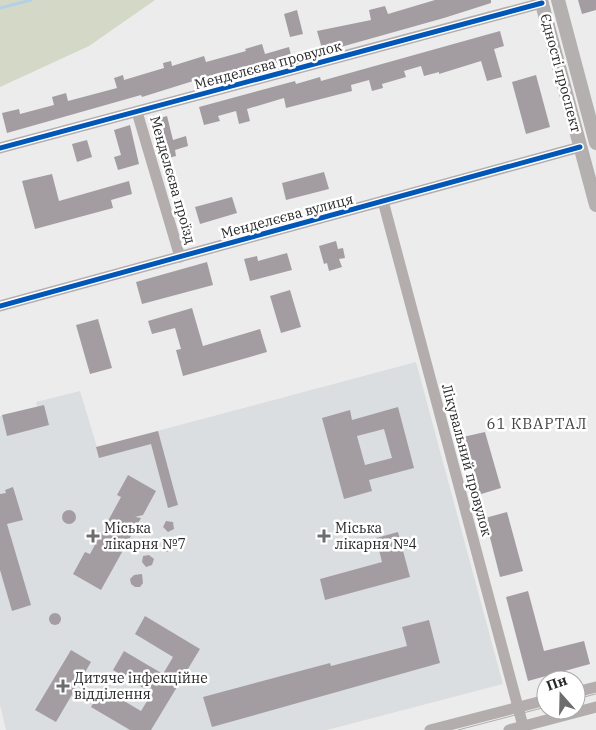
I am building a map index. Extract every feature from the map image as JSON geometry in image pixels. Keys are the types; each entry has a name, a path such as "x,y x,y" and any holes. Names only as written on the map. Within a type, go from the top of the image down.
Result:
{"main road":[{"name":"Єдності проспект","path":"558,0 596,143"},
{"name":"Єдності проспект","path":"542,2 596,205"},
{"name":"Менделєєва вулиця","path":"580,147 596,143"}],"street":[{"name":"Менделєєва провулок","path":"0,148 542,2"},
{"name":"Менделєєва проїзд","path":"137,112 180,257"},
{"name":"Менделєєва вулиця","path":"0,306 580,147"},
{"name":"Лікувальний провулок","path":"382,201 523,726"},
{"path":"430,730 536,702"},
{"path":"509,730 596,707"}],"shaded area":[{"name":"Міська лікарня №4","path":"416,362 503,684 327,730 6,730 0,705 0,416 37,407 36,402 80,391 97,447"}],"green space":[{"path":"0,0 155,0 89,46 0,87"}],"building":[{"path":"435,0 491,0 491,3 323,52 317,31 371,20 369,10 385,6 388,14"},
{"path":"578,0 596,0 596,10 582,14"},
{"path":"297,10 303,34 290,37 284,14"},
{"path":"500,31 504,46 494,49 502,77 487,81 481,61 439,74 439,72 424,76 421,66 404,71 406,77 382,84 383,88 372,91 369,80 351,85 352,91 286,108 284,98 247,109 250,121 239,124 236,111 218,116 220,121 204,125 199,107 295,81 296,84 320,77 321,81"},
{"path":"262,44 265,54 289,47 292,59 223,76 222,72 142,97 141,95 7,133 2,113 19,109 20,114 54,105 52,97 66,93 68,101 117,88 114,78 123,75 124,80 164,68 163,63 171,61 172,66 204,56 206,62 246,51 245,49"},
{"path":"536,75 550,127 526,134 512,82"},
{"path":"167,116 173,140 186,136 188,146 175,150 176,156 160,160 149,121"},
{"path":"130,125 139,164 118,170 114,157 121,155 114,130"},
{"path":"87,140 92,157 77,162 72,144"},
{"path":"324,172 329,189 286,200 282,183"},
{"path":"52,174 59,201 129,181 132,194 111,200 113,208 35,229 22,181"},
{"path":"232,197 237,213 200,224 195,207"},
{"path":"336,241 338,249 343,248 345,258 339,259 342,267 329,271 327,263 324,264 319,246"},
{"path":"287,253 292,270 250,281 244,259 257,256 258,261"},
{"path":"207,262 213,285 142,304 136,282"},
{"path":"290,290 301,327 281,333 270,296"},
{"path":"192,308 203,346 260,329 267,352 183,376 176,350 181,349 175,328 152,334 148,321"},
{"path":"98,319 112,368 90,374 76,325"},
{"path":"44,405 49,425 7,436 2,415"},
{"path":"398,407 414,468 369,480 372,491 344,499 322,418 350,410 352,420","holes":["384,429 392,458 365,465 357,436"]},
{"path":"158,431 178,505 168,508 151,444 99,458 96,447"},
{"path":"485,432 501,488 478,495 463,437"},
{"path":"128,475 156,491 143,515 135,517 141,518 101,590 73,574 85,552 90,554 121,497 117,495"},
{"path":"13,487 23,520 7,524 31,605 12,611 0,570 0,494 6,493 5,490"},
{"path":"66,510 72,510 76,517 72,524 66,524 62,520 62,514"},
{"path":"507,512 523,571 500,577 485,518"},
{"path":"166,521 173,522 174,529 168,532 163,527"},
{"path":"398,532 410,577 325,600 320,579 382,562 376,538"},
{"path":"166,538 173,541 173,548 167,552 161,549 161,542"},
{"path":"149,555 154,559 152,565 146,567 142,562 143,556"},
{"path":"142,574 143,583 140,587 135,587 131,584 130,579 134,575"},
{"path":"528,591 544,651 584,641 590,664 568,670 536,670 536,679 528,681 506,597"},
{"path":"55,613 61,619 55,625 49,619"},
{"path":"145,616 200,649 151,730 130,730 91,707 102,688 141,711 152,693 113,670 124,651 163,674 173,657 135,634"},
{"path":"429,620 440,663 212,727 203,697 330,663 331,666 407,646 402,627"},
{"path":"71,650 91,662 56,722 35,710"}],"waterway":[{"path":"0,8 31,0"}],"tram line":[{"path":"547,0 596,184"},
{"path":"586,696 596,694"},
{"path":"458,730 536,710"}],"cycle path":[{"path":"0,148 542,3"},
{"path":"0,306 580,147"}],"place":[{"name":"Міська лікарня №7","path":"93,536"},
{"name":"Міська лікарня №4","path":"324,536"},
{"name":"Дитяче інфекційне відділення","path":"63,686"}],"district":[{"name":"61 КВАРТАЛ","path":"537,424"}]}
